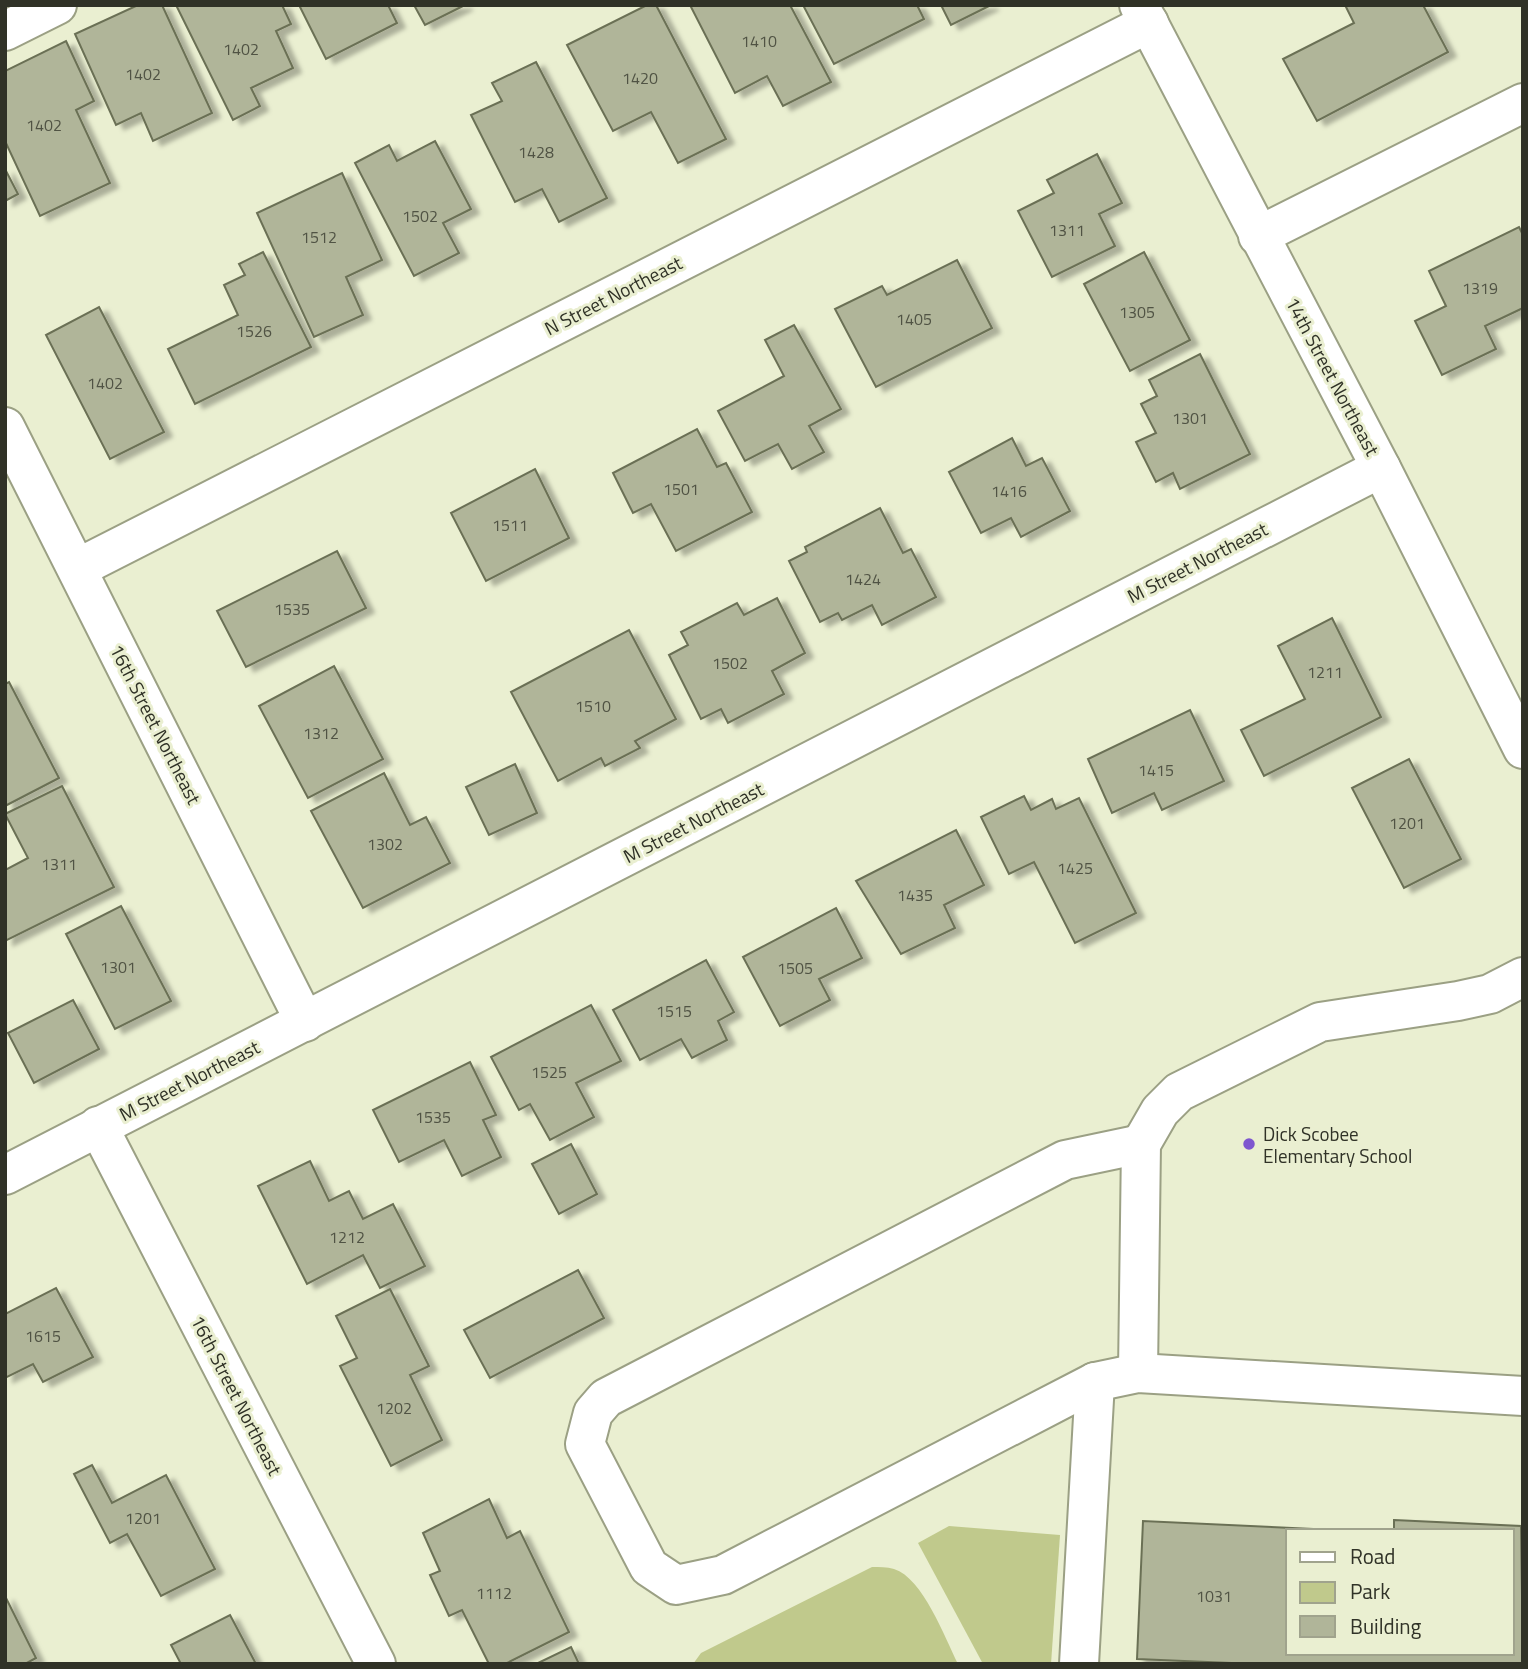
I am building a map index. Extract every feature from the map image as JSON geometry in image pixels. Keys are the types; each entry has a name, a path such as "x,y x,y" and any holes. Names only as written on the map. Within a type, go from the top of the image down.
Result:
{"street":[{"path":"5,32 57,5"},
{"name":"14th Street Northeast","path":"1144,14 1381,468 1523,749"},
{"name":"N Street Northeast","path":"78,568 1144,14"},
{"path":"1258,236 1523,103"},
{"name":"16th Street Northeast","path":"5,427 305,1022"},
{"name":"M Street Northeast","path":"5,1175 1381,468"},
{"path":"1138,1373 1141,1144 1160,1111 1179,1092 1320,1022 1490,994 1523,977"},
{"name":"16th Street Northeast","path":"98,1126 376,1664"},
{"path":"1141,1144 1065,1160 606,1398 593,1413 585,1444 649,1567 676,1585 697,1583 723,1575 1095,1382 1138,1373 1523,1396"},
{"path":"1079,1664 1095,1382"}],"green space":[{"path":"949,1526 1060,1535 1051,1664 983,1664 918,1543"},
{"path":"872,1567 894,1569 914,1584 932,1610 958,1664 693,1664 701,1653"}],"building":[{"path":"138,5 162,5 212,113 153,141 141,113 116,125 75,34"},
{"path":"176,5 282,5 291,24 276,31 293,68 251,88 260,106 233,120"},
{"path":"299,5 388,5 397,23 326,59"},
{"path":"414,5 465,5 425,25"},
{"path":"647,5 656,5 726,139 678,163 651,112 613,131 567,45"},
{"path":"690,5 790,5 831,82 783,106 767,76 735,93"},
{"path":"803,5 917,5 924,19 834,64"},
{"path":"941,5 991,5 951,25"},
{"path":"1345,5 1423,5 1448,52 1317,121 1283,59 1354,23"},
{"path":"66,41 94,101 76,110 110,183 40,216 5,141 5,71"},
{"path":"536,62 607,198 559,222 542,189 515,202 471,115 502,101 492,83"},
{"path":"435,141 471,209 443,223 459,253 414,276 355,163 389,145 397,161"},
{"path":"1097,154 1122,203 1099,214 1115,246 1052,277 1018,211 1054,193 1047,180"},
{"path":"5,169 18,194 5,201"},
{"path":"342,173 382,260 346,277 363,315 314,337 257,213"},
{"path":"1519,227 1523,235 1523,308 1485,326 1496,349 1442,375 1415,321 1446,306 1429,271"},
{"path":"263,252 311,347 195,404 168,349 238,315 224,285 245,275 239,264"},
{"path":"1144,252 1190,340 1130,371 1084,284"},
{"path":"957,260 992,328 876,387 835,309 882,286 887,295"},
{"path":"99,307 164,432 110,459 46,335"},
{"path":"794,325 841,409 809,426 824,452 792,469 778,444 745,461 718,411 784,376 765,340"},
{"path":"1200,354 1250,454 1180,489 1173,473 1156,482 1136,442 1156,433 1141,404 1157,396 1149,380"},
{"path":"697,429 717,467 726,463 752,512 676,551 651,504 633,513 613,473"},
{"path":"1012,438 1026,466 1042,458 1070,511 1021,537 1011,518 981,533 949,472"},
{"path":"535,469 569,538 486,581 451,513"},
{"path":"880,508 903,553 911,549 936,597 882,625 872,605 842,620 838,613 820,622 789,561 807,552 805,547"},
{"path":"337,551 366,608 246,667 217,611"},
{"path":"777,598 805,653 772,671 784,694 728,723 721,709 701,719 669,655 688,645 681,632 737,603 744,615"},
{"path":"1332,618 1381,717 1264,776 1241,730 1305,699 1278,646"},
{"path":"629,630 676,719 635,741 640,748 605,766 601,758 558,781 511,692"},
{"path":"334,666 383,759 308,798 259,706"},
{"path":"9,682 59,778 5,806 5,684"},
{"path":"1190,710 1224,781 1162,810 1154,793 1112,813 1088,759"},
{"path":"1409,759 1461,859 1404,888 1352,788"},
{"path":"515,764 537,813 489,835 466,787"},
{"path":"384,773 410,825 426,817 450,863 363,908 311,811"},
{"path":"62,786 114,887 5,941 5,870 28,858 5,814"},
{"path":"1024,796 1031,810 1052,799 1056,809 1079,798 1136,913 1075,943 1034,862 1009,874 981,817"},
{"path":"956,830 984,885 944,905 955,928 901,954 856,881"},
{"path":"121,906 171,1001 115,1029 66,934"},
{"path":"836,908 862,958 819,979 830,1000 780,1026 743,957"},
{"path":"706,960 734,1012 718,1021 727,1040 692,1058 681,1039 640,1060 613,1010"},
{"path":"73,1000 99,1049 34,1083 8,1033"},
{"path":"591,1005 621,1061 576,1083 594,1117 550,1140 530,1104 519,1110 491,1057"},
{"path":"470,1062 496,1115 483,1120 501,1157 462,1176 444,1140 399,1162 373,1110"},
{"path":"571,1144 597,1194 559,1214 532,1164"},
{"path":"310,1161 329,1201 349,1191 363,1219 393,1204 425,1266 380,1288 363,1255 307,1284 258,1186"},
{"path":"578,1270 604,1318 490,1378 464,1330"},
{"path":"56,1288 93,1357 43,1382 33,1364 5,1378 5,1314"},
{"path":"390,1289 429,1366 410,1375 442,1440 391,1466 340,1366 357,1358 336,1316"},
{"path":"92,1465 112,1503 166,1475 215,1569 161,1596 127,1534 110,1543 74,1474"},
{"path":"489,1499 507,1538 520,1531 569,1632 505,1664 489,1664 462,1610 449,1616 430,1575 440,1571 423,1533"},
{"path":"1394,1520 1521,1526 1523,1664 1255,1664 1137,1659 1143,1521 1313,1529 1286,1529 1286,1655 1514,1655 1514,1529 1394,1529"},
{"path":"5,1596 36,1658 25,1664 5,1664"},
{"path":"230,1615 256,1664 181,1664 171,1645"},
{"path":"571,1647 579,1664 536,1664"}],"place":[{"name":"Dick Scobee Elementary School","path":"1249,1144"}]}
